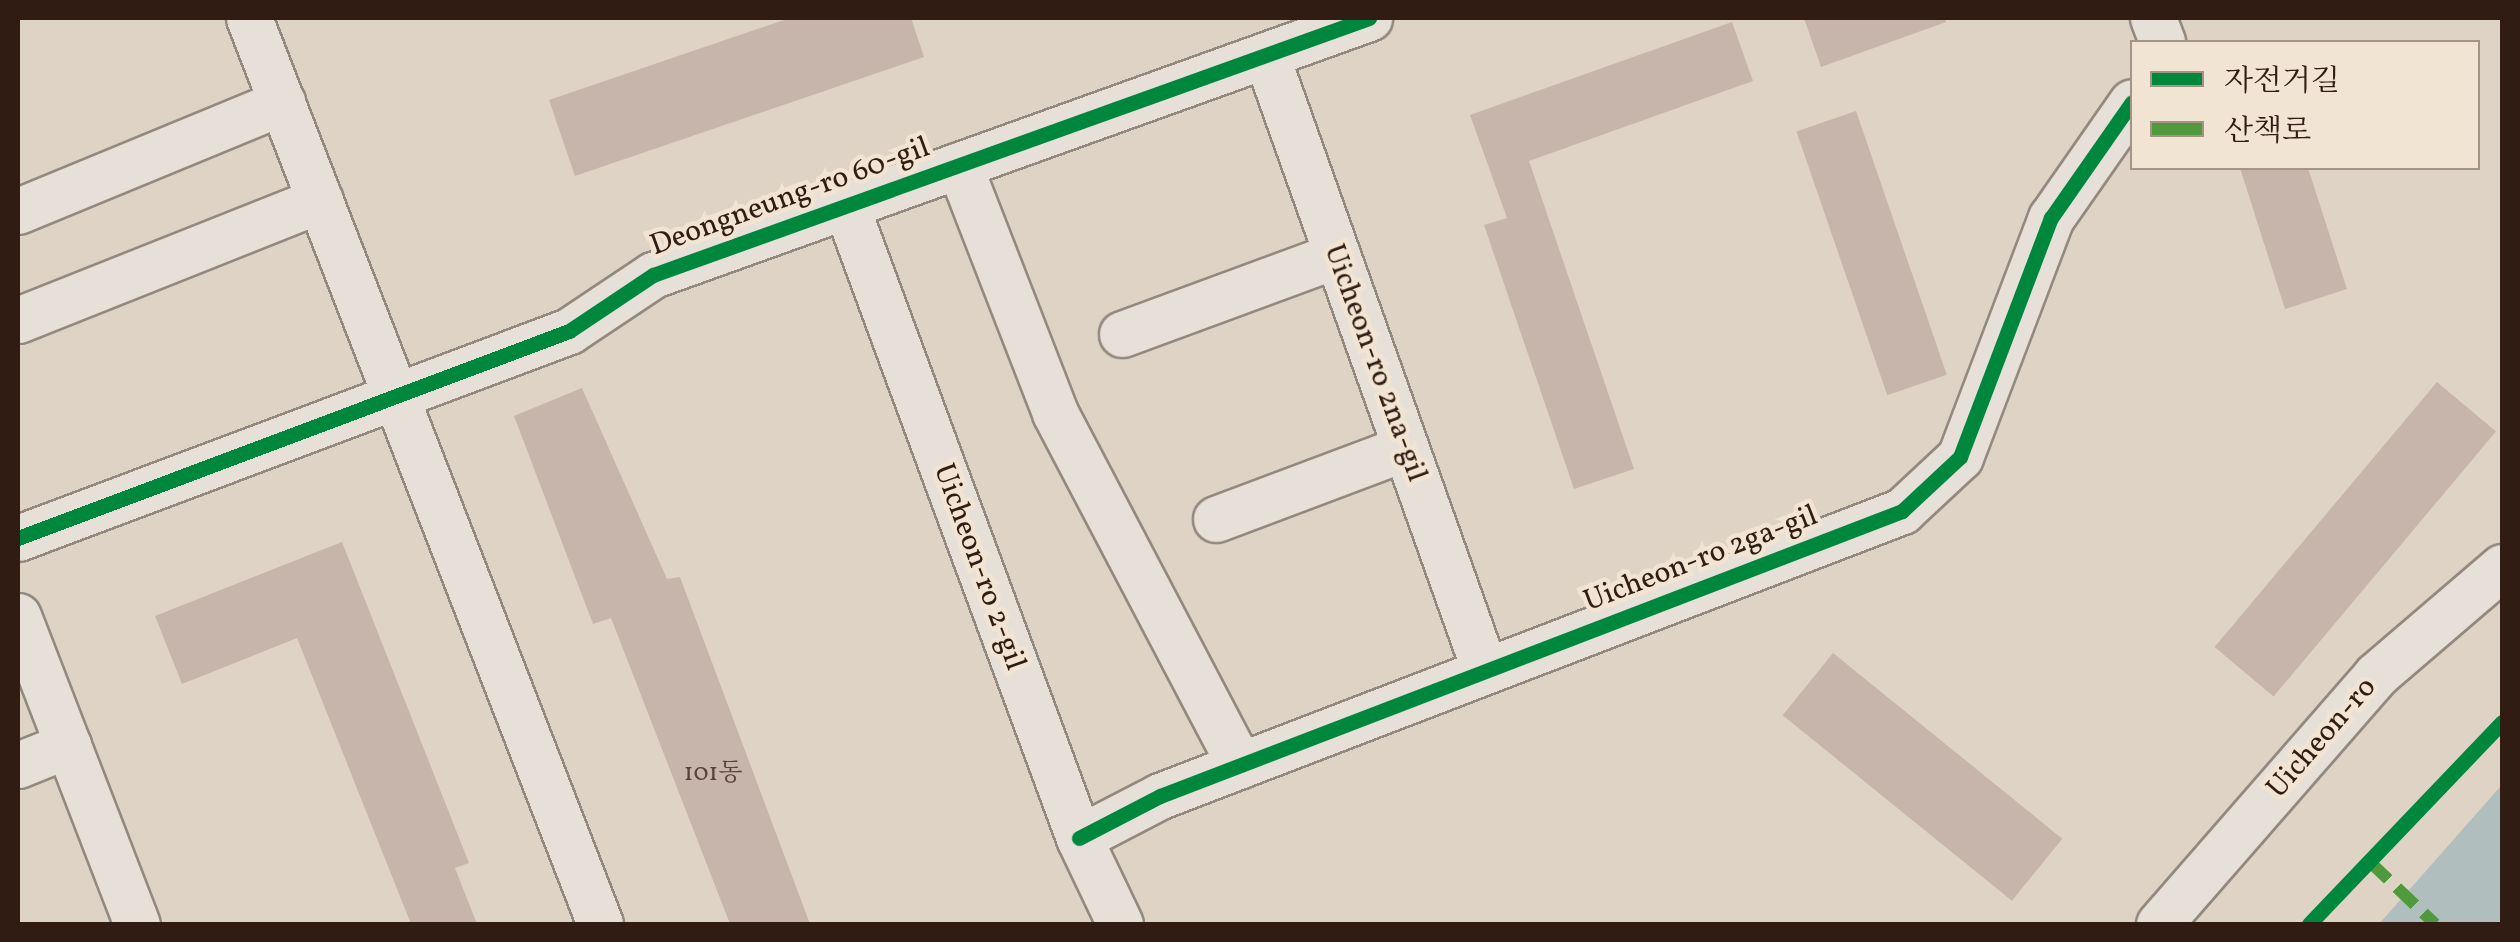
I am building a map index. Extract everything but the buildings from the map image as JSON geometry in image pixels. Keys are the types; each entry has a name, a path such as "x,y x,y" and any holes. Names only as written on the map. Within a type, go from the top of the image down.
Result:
{"street":[{"path":"249,18 600,924"},
{"name":"Deongneung-ro 60-gil","path":"18,538 569,331 653,275 1369,18"},
{"name":"Uicheon-ro 2na-gil","path":"1266,55 1485,671"},
{"path":"18,211 282,102"},
{"name":"Uicheon-ro 2ga-gil","path":"1078,838 1240,765 1902,511 1960,457 2051,218 2130,105"},
{"name":"Deongneung-ro 60-gil","path":"959,165 1055,412 1240,765"},
{"path":"18,320 320,200"},
{"name":"Uicheon-ro 2-gil","path":"846,206 1078,838 1120,924"},
{"path":"1122,334 1337,256"},
{"path":"1216,519 1405,448"},
{"name":"Uicheon-ro","path":"2159,924 2376,675 2502,567"},
{"path":"18,616 68,745 126,921"},
{"path":"18,765 68,745"}],"shaded area":[{"path":"2502,784 2502,924 2379,924 2500,787"}],"marked path":[{"path":"2370,862 2435,924"}],"cycle path":[{"path":"18,538 569,331 653,275 1369,18"},
{"path":"1079,838 1160,796 1902,511 1960,457 2051,218 2130,105"},
{"path":"2309,924 2502,722"}]}
